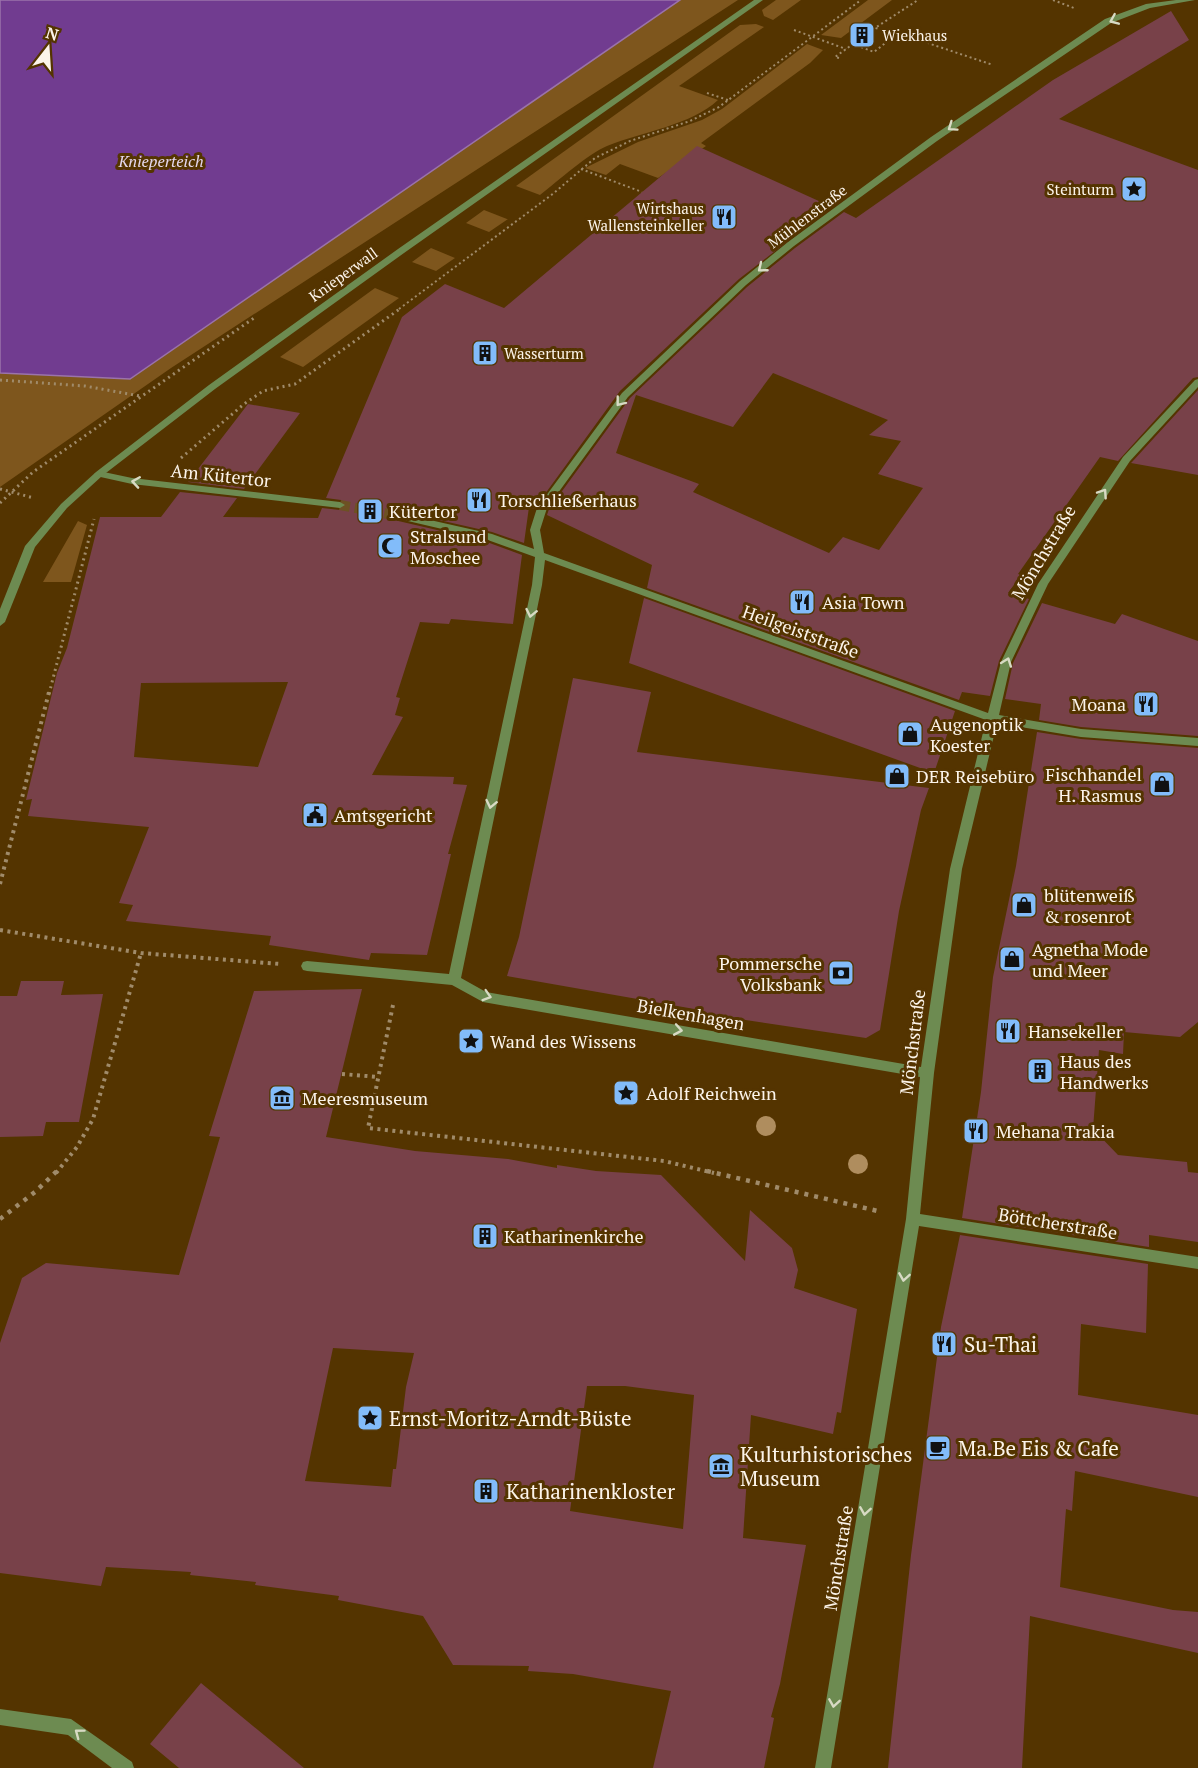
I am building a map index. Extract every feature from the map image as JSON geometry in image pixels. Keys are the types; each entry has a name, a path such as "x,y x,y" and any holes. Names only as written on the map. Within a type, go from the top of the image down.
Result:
{"street":[{"name":"Knieperwall","path":"0,622 30,546 64,506 99,474 193,401 391,257 759,0"},
{"name":"Mühlenstraße","path":"540,556 535,530 542,508 625,395 759,270 934,139 1108,21 1149,6 1191,0"},
{"name":"Mönchstraße","path":"823,1768 913,1219 927,1073 956,869 1006,662 1042,584 1126,459 1198,382"},
{"name":"Am Kütertor","path":"99,474 132,482 340,505"},
{"name":"Heilgeiststraße","path":"399,516 488,536 991,718 1081,733 1198,742"},
{"path":"454,980 537,585 540,556"},
{"name":"Bielkenhagen","path":"307,966 454,980 483,997 927,1073"},
{"name":"Böttcherstraße","path":"913,1219 1198,1263"},
{"path":"0,1717 71,1727 126,1768"}],"path":[{"path":"0,884 95,513 132,482 177,461 244,404 263,391 295,384 340,353 554,193 580,169 602,154 632,140 698,119 728,100 861,0"},
{"path":"918,0 875,28 898,33 1025,76"},
{"path":"794,30 847,49"},
{"path":"839,58 835,57 853,44 874,52 898,33"},
{"path":"707,93 728,100"},
{"path":"580,169 642,192"},
{"path":"0,380 84,386 141,396"},
{"path":"0,503 12,492"},
{"path":"0,930 141,953 307,966"},
{"path":"0,1219 20,1206 63,1163 84,1137 98,1109 131,980 141,953"},
{"path":"399,975 368,1128 664,1161 913,1219"},
{"path":"342,1074 378,1077"}],"shaded area":[{"path":"680,0 738,0 171,368 0,487 0,373 130,379"},
{"path":"776,0 801,0 773,20 764,16 762,10"},
{"path":"868,0 892,0 841,38 821,35"},
{"path":"756,24 764,27 679,86 718,100 707,109 680,122 599,150 540,195 516,186 740,25"},
{"path":"807,44 823,50 810,63 701,143 706,146 658,178 620,164 606,175 585,168 638,142 702,120 722,109"},
{"path":"484,210 508,219 489,232 466,223"},
{"path":"431,248 455,258 436,271 412,262"},
{"path":"375,288 399,298 303,367 280,357"},
{"path":"78,521 87,525 71,582 43,582"}],"water":[{"name":"Knieperteich","path":"0,0 680,0 130,379 0,373"}],"building":[{"path":"1171,11 1189,40 1059,119 1198,170 1198,377 1193,378 1118,461 1100,457 1018,574 1021,575 1008,593 1029,599 999,661 990,696 962,692 959,700 647,588 652,565 547,515 549,509 630,398 747,287 844,212 856,218 1053,80","holes":["773,373 888,420 869,435 901,441 878,474 923,488 879,550 843,537 829,553 693,492 699,484 616,453 636,395 733,427"]},
{"path":"697,146 832,207 739,279 620,391 534,509 529,507 524,543 492,532 399,511 393,514 394,520 484,541 522,555 513,624 451,619 449,624 420,622 396,697 400,698 395,715 403,717 372,775 454,777 453,784 467,785 448,854 451,854 427,955 371,953 369,960 269,945 271,936 126,921 133,905 119,903 149,827 28,816 32,799 26,800 57,673 67,648 100,517 161,517 180,492 237,498 223,517 318,518 322,508 340,510 346,507 347,504 341,500 326,498 402,317 445,284 504,308","holes":["288,682 258,767 134,757 141,683"]},
{"path":"1198,390 1198,475 1131,463 1132,462"},
{"path":"248,404 300,413 244,489 188,482"},
{"path":"644,598 955,711 934,773 629,663"},
{"path":"1042,603 1115,624 1122,614 1198,641 1198,736 1081,727 1039,720 1041,704 1005,699 1013,663"},
{"path":"573,678 651,692 637,752 929,788 921,810 899,911 880,1030 866,1038 699,1013 700,1010 507,976 519,937"},
{"path":"1037,732 1081,739 1198,748 1198,1022 1180,1037 1124,1032 1123,1054 1099,1050 1093,1129 1118,1155 1187,1162 1188,1172 1198,1173 1198,1242 1149,1235 1149,1247 962,1218 981,1092 993,977 1016,866"},
{"path":"21,981 64,981 61,995 103,994 79,1122 46,1122 43,1136 0,1137 0,996 17,996"},
{"path":"362,989 326,1137 415,1151 508,1159 557,1168 557,1165 596,1171 661,1175 745,1261 750,1210 792,1248 798,1270 794,1288 857,1309 841,1413 837,1412 833,1434 751,1415 743,1538 806,1545 780,1684 771,1717 774,1718 764,1768 653,1768 671,1691 573,1674 528,1671 529,1666 453,1665 423,1616 338,1600 339,1596 255,1585 256,1582 190,1575 191,1572 106,1567 101,1586 0,1573 0,1343 22,1278 46,1263 179,1275 220,1137 209,1136 254,991","holes":["333,1348 414,1353 406,1387 396,1469 393,1469 391,1487 305,1481","587,1386 625,1386 694,1395 683,1529 570,1511"]},
{"path":"960,1235 1148,1264 1146,1333 1081,1324 1078,1395 1198,1415 1198,1497 1075,1471 1072,1511 1066,1509 1060,1587 1173,1610 1198,1612 1198,1653 1030,1616 1022,1768 888,1768 911,1555 941,1327"},
{"path":"201,1683 304,1768 179,1768 150,1744"}],"tunnel":[{"path":"340,505 399,516"}],"place":[{"name":"Wiekhaus","path":"862,35"},
{"name":"Steinturm","path":"1134,189"},
{"name":"Wirtshaus Wallensteinkeller","path":"724,217"},
{"name":"Wasserturm","path":"485,353"},
{"name":"Torschließerhaus","path":"479,500"},
{"name":"Kütertor","path":"370,511"},
{"name":"Stralsund Moschee","path":"390,546"},
{"name":"Asia Town","path":"802,602"},
{"name":"Moana","path":"1146,704"},
{"name":"Augenoptik Koester","path":"910,734"},
{"name":"DER Reisebüro","path":"897,776"},
{"name":"Fischhandel H. Rasmus","path":"1162,784"},
{"name":"Amtsgericht","path":"315,815"},
{"name":"blütenweiß & rosenrot","path":"1024,905"},
{"name":"Agnetha Mode und Meer","path":"1012,959"},
{"name":"Pommersche Volksbank","path":"841,973"},
{"name":"Hansekeller","path":"1008,1031"},
{"name":"Wand des Wissens","path":"471,1041"},
{"name":"Haus des Handwerks","path":"1040,1071"},
{"name":"Adolf Reichwein","path":"626,1093"},
{"name":"Meeresmuseum","path":"282,1098"},
{"name":"Mehana Trakia","path":"976,1131"},
{"name":"Katharinenkirche","path":"485,1236"},
{"name":"Su-Thai","path":"944,1344"},
{"name":"Ernst-Moritz-Arndt-Büste","path":"370,1418"},
{"name":"Ma.Be Eis & Cafe","path":"938,1448"},
{"name":"Kulturhistorisches Museum","path":"721,1466"},
{"name":"Katharinenkloster","path":"486,1491"}]}
